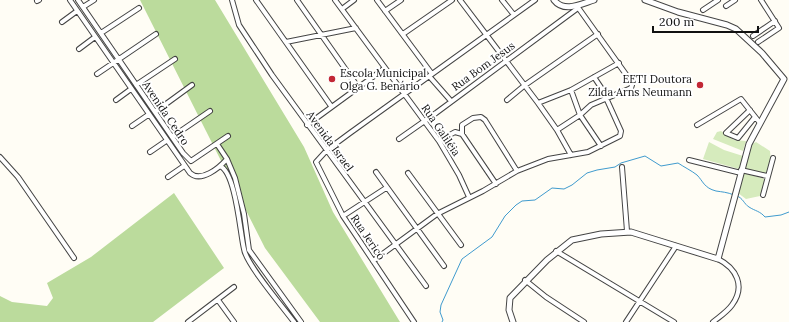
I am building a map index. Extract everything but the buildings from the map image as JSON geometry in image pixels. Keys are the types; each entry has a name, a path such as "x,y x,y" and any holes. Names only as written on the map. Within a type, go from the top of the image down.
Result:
{"street":[{"name":"Avenida Cedro","path":"70,0 148,115 189,172"},
{"name":"Avenida Cedro","path":"78,0 185,157 191,161 228,136"},
{"path":"83,7 94,0"},
{"name":"Avenida Israel","path":"232,0 239,25 307,125 327,150 426,286"},
{"path":"256,0 331,106"},
{"path":"297,0 358,87"},
{"name":"Rua Galiléia","path":"335,0 425,121 459,175 469,197"},
{"path":"342,9 354,0"},
{"path":"377,0 403,34 430,75 451,101"},
{"path":"385,11 401,0"},
{"path":"403,34 452,0"},
{"path":"460,0 507,60 538,103 557,130 571,155"},
{"path":"502,0 514,15"},
{"path":"327,150 535,0"},
{"path":"554,0 562,6 577,7 594,0"},
{"path":"645,0 678,12 726,24 736,29 757,47 789,83"},
{"path":"703,10 718,0"},
{"path":"726,6 735,0"},
{"path":"758,42 779,28 760,0"},
{"path":"557,130 580,115 591,105 632,87 632,82 619,63 577,7"},
{"name":"Rua Bom Jesus","path":"398,139 425,121 577,7"},
{"path":"101,33 139,8"},
{"path":"62,22 78,11"},
{"path":"753,36 775,21"},
{"path":"286,42 356,28"},
{"path":"97,74 156,34"},
{"path":"507,100 525,85 598,34"},
{"path":"79,49 95,37"},
{"path":"136,85 174,59"},
{"path":"538,103 571,90 619,63"},
{"path":"307,125 385,68"},
{"path":"373,261 437,214 496,184 517,171 536,162 581,154 620,136 622,133 620,128 594,77"},
{"path":"718,258 749,144 784,79"},
{"path":"155,112 192,85"},
{"path":"116,100 131,89"},
{"path":"571,90 580,115 601,146"},
{"path":"697,125 741,98 760,123"},
{"path":"750,110 726,131 727,134 738,138 755,117"},
{"path":"172,137 210,111"},
{"path":"132,126 148,115"},
{"path":"496,184 462,134 462,125 474,118 481,117 485,120 517,171"},
{"path":"438,141 455,132 462,134"},
{"path":"150,152 166,141"},
{"path":"217,144 226,158 236,184 249,250 301,322"},
{"name":"Rua Jericó","path":"327,150 319,158 316,164 343,216 414,322"},
{"path":"0,157 18,177 74,258"},
{"path":"191,161 189,172 193,176 201,177 220,166 226,158"},
{"path":"763,195 768,182 767,176 773,158"},
{"path":"689,160 741,172 767,176"},
{"path":"168,177 184,166"},
{"path":"220,166 227,174 243,221 246,256 294,322"},
{"path":"622,167 627,231"},
{"path":"376,172 386,188 444,266"},
{"path":"408,173 461,245"},
{"path":"343,216 386,188"},
{"path":"513,322 508,310 510,298 525,280 556,252 572,240 601,234 627,231 718,258 732,268 738,278 736,298 731,306 713,322"},
{"path":"626,322 676,246"},
{"path":"556,252 674,322"},
{"path":"525,280 546,297 584,322"},
{"path":"267,286 271,282"},
{"path":"188,322 234,287"},
{"path":"218,300 234,322"},
{"path":"717,319 722,322"}],"green space":[{"path":"140,0 215,0 304,147 333,212 400,322 320,322 265,248"},
{"path":"721,131 734,140 746,141 743,151 713,139 717,132"},
{"path":"709,142 724,150 743,156 739,169 703,159"},
{"path":"756,142 770,151 770,163 765,174 744,168 752,144"},
{"path":"743,173 765,179 760,196 746,199 738,193"},
{"path":"174,193 224,268 153,322 0,322 0,296 12,302 47,306 53,298 47,283 91,257"}],"waterway":[{"path":"442,322 443,320 440,312 441,305 462,259 492,237 505,216 522,201 535,200 552,188 564,189 572,185 587,173 615,167 621,163 645,156 661,166 678,163 697,175 704,184 712,190 734,195"},
{"path":"737,196 741,198 747,206 761,213 765,217 781,215 789,212"}],"place":[{"name":"Escola Municipal Olga G. Benário","path":"332,79"},
{"name":"EETI Doutora Zilda Arns Neumann","path":"700,85"}]}
